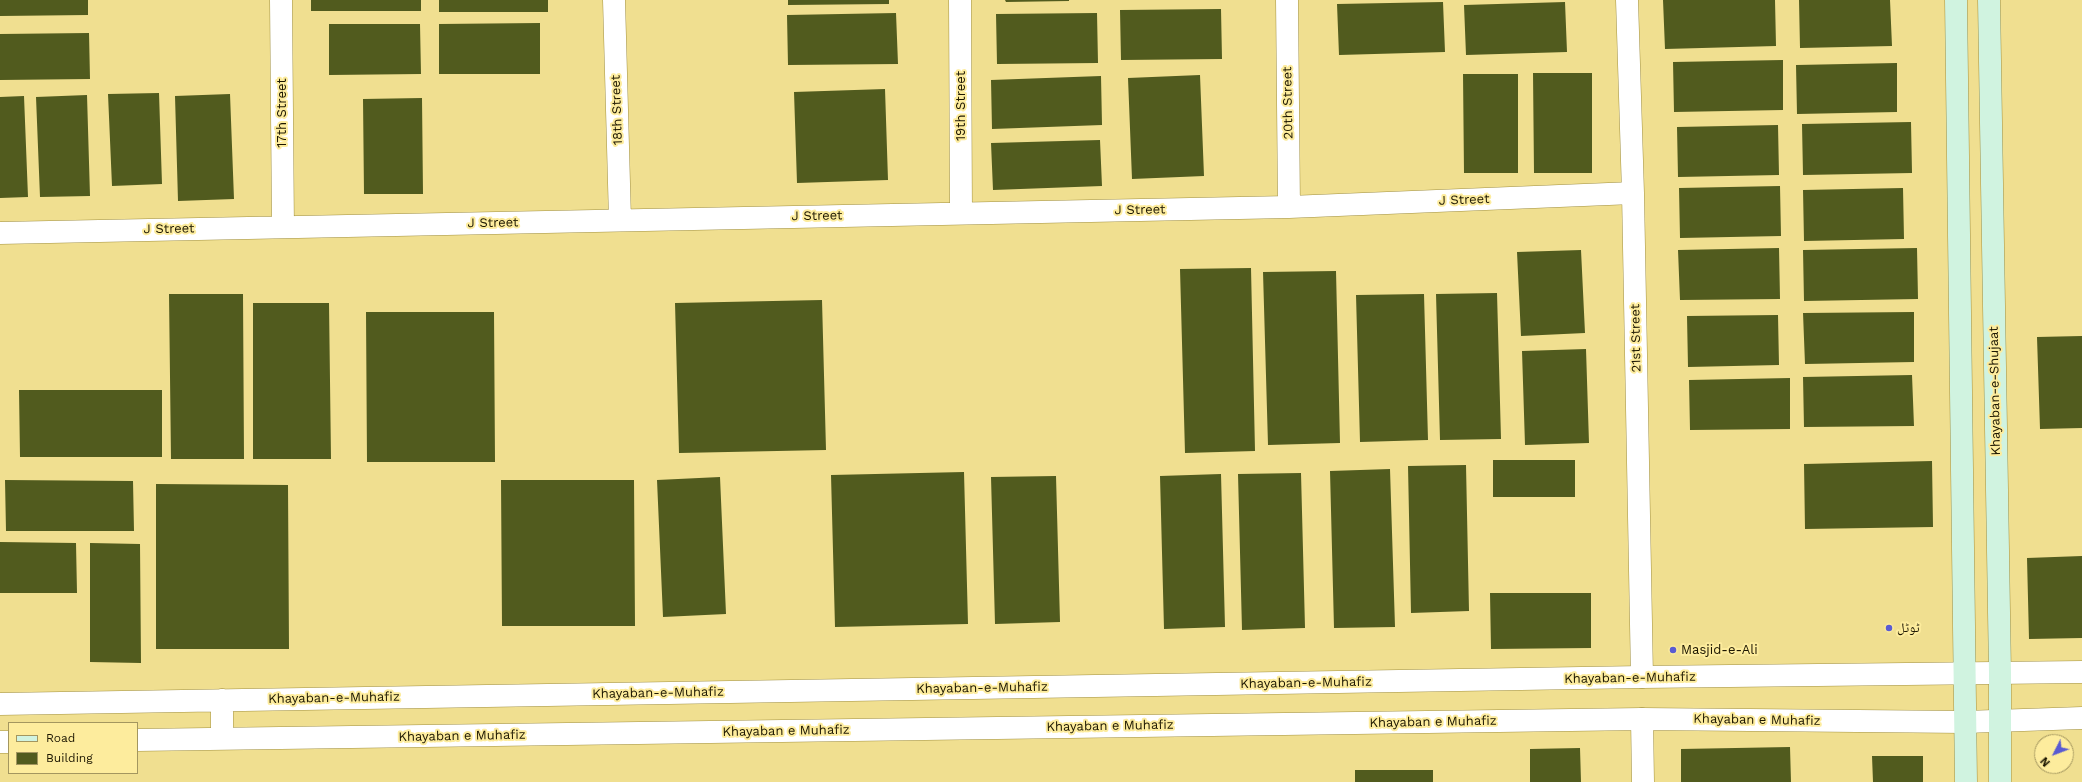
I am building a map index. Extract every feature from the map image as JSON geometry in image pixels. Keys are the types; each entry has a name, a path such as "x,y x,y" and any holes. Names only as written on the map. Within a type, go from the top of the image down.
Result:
{"main road":[{"path":"1956,0 1966,782"},
{"name":"Khayaban-e-Shujaat","path":"1989,0 2000,673 2000,782"}],"street":[{"name":"17th Street","path":"282,0 283,227"},
{"name":"18th Street","path":"614,0 620,220"},
{"name":"19th Street","path":"960,0 961,213"},
{"name":"20th Street","path":"1287,0 1289,207"},
{"name":"21st Street","path":"1627,0 1633,193 1642,677"},
{"name":"J Street","path":"0,233 1289,207 1633,193"},
{"path":"1964,675 2082,672"},
{"name":"Khayaban-e-Muhafiz","path":"0,704 1642,677 1964,675"},
{"path":"222,700 222,739"},
{"name":"Khayaban e Muhafiz","path":"138,740 1642,719 1999,722 2082,718"},
{"path":"1642,719 1643,782"}],"building":[{"path":"0,0 88,0 88,15 0,16"},
{"path":"311,0 421,0 421,11 311,11"},
{"path":"439,0 548,0 548,12 439,12"},
{"path":"788,0 889,0 889,4 788,5"},
{"path":"1005,0 1069,0 1069,1 1006,2"},
{"path":"1663,0 1775,0 1776,46 1665,49"},
{"path":"1799,0 1890,0 1892,46 1800,48"},
{"path":"1443,2 1445,52 1339,55 1337,4"},
{"path":"1565,2 1567,52 1466,55 1464,5"},
{"path":"1221,9 1222,59 1121,60 1120,10"},
{"path":"896,13 898,64 788,65 787,15"},
{"path":"1097,13 1098,63 997,64 996,14"},
{"path":"540,23 540,74 439,74 439,24"},
{"path":"329,24 420,24 421,74 329,75"},
{"path":"89,33 90,79 0,80 0,34"},
{"path":"1783,60 1783,110 1674,112 1673,62"},
{"path":"1897,63 1897,112 1797,114 1796,65"},
{"path":"1533,73 1592,73 1592,173 1534,173"},
{"path":"1463,74 1518,74 1518,173 1464,173"},
{"path":"1200,75 1204,176 1132,179 1128,78"},
{"path":"1101,76 1102,125 992,129 991,80"},
{"path":"885,89 888,180 797,183 794,92"},
{"path":"159,93 162,184 112,186 108,94"},
{"path":"230,94 234,199 178,201 175,96"},
{"path":"87,95 90,196 40,197 36,97"},
{"path":"24,96 28,197 0,198 0,97"},
{"path":"422,98 423,194 364,194 363,99"},
{"path":"1911,122 1912,173 1803,175 1802,124"},
{"path":"1778,125 1779,175 1678,177 1677,127"},
{"path":"1100,140 1102,186 993,190 991,143"},
{"path":"1780,186 1781,236 1680,238 1679,188"},
{"path":"1903,188 1904,239 1804,241 1803,190"},
{"path":"1779,248 1780,299 1680,300 1678,250"},
{"path":"1917,248 1918,299 1804,301 1803,250"},
{"path":"1581,250 1585,333 1521,336 1517,252"},
{"path":"1251,268 1255,451 1185,453 1180,269"},
{"path":"1336,271 1340,443 1268,445 1263,272"},
{"path":"1497,293 1501,439 1440,440 1436,294"},
{"path":"169,294 243,294 244,459 171,459"},
{"path":"1424,294 1428,440 1360,442 1356,295"},
{"path":"822,300 826,450 679,453 675,303"},
{"path":"253,303 329,303 331,459 253,459"},
{"path":"366,312 494,312 495,462 367,462"},
{"path":"1914,312 1914,362 1805,364 1803,313"},
{"path":"1778,315 1779,365 1688,367 1687,316"},
{"path":"2082,336 2082,428 2040,429 2037,337"},
{"path":"1586,349 1589,443 1525,445 1522,351"},
{"path":"1912,375 1914,426 1804,427 1803,377"},
{"path":"1790,378 1790,429 1690,430 1689,380"},
{"path":"19,390 162,390 162,457 20,457"},
{"path":"1493,460 1575,460 1575,497 1493,497"},
{"path":"1932,461 1933,527 1805,529 1804,464"},
{"path":"1466,465 1469,611 1411,613 1408,466"},
{"path":"1390,469 1395,627 1334,628 1330,471"},
{"path":"964,472 968,624 835,627 831,475"},
{"path":"1301,473 1305,628 1242,630 1238,474"},
{"path":"1221,474 1225,627 1164,629 1160,476"},
{"path":"1056,476 1060,622 995,624 991,477"},
{"path":"720,477 726,614 663,617 657,480"},
{"path":"5,480 133,481 134,531 6,531"},
{"path":"501,480 634,480 635,626 502,626"},
{"path":"156,484 288,485 289,649 156,649"},
{"path":"0,542 76,543 77,593 0,593"},
{"path":"90,543 140,544 141,663 90,662"},
{"path":"2082,556 2082,638 2029,639 2027,558"},
{"path":"1490,593 1591,593 1591,648 1491,649"},
{"path":"1790,747 1791,782 1681,782 1681,749"},
{"path":"1580,748 1581,782 1530,782 1530,749"},
{"path":"1872,756 1923,756 1923,782 1873,782"},
{"path":"1355,770 1433,770 1433,782 1355,782"}],"place":[{"name":"ٹوٹل","path":"1889,628"},
{"name":"Masjid-e-Ali","path":"1673,650"}]}
